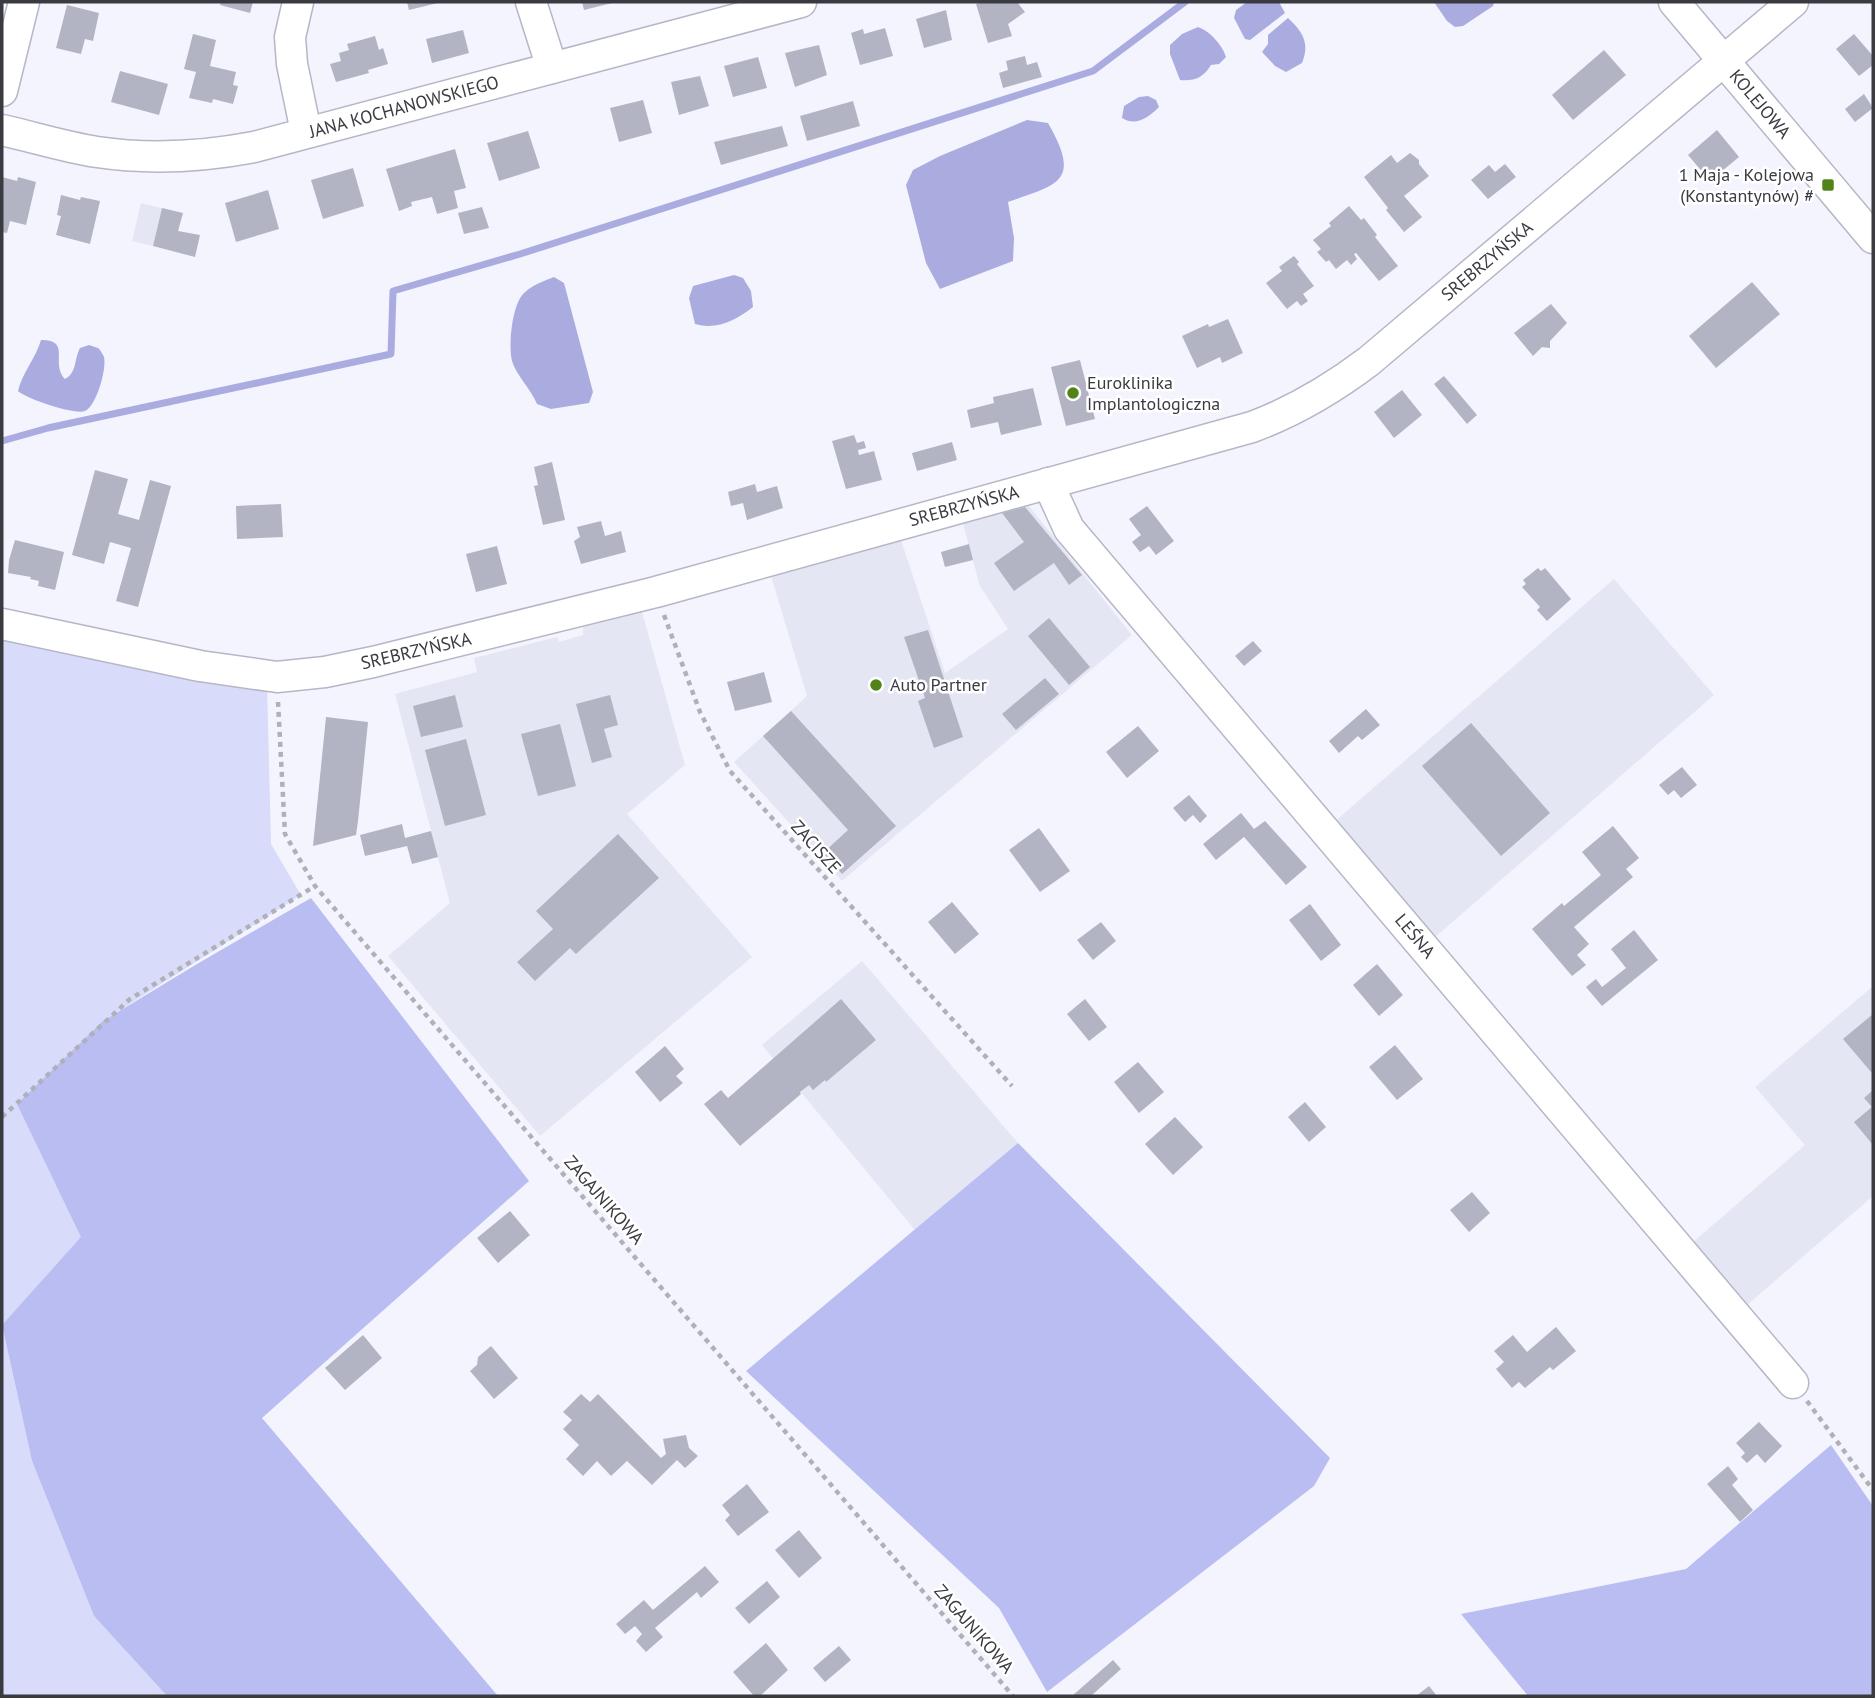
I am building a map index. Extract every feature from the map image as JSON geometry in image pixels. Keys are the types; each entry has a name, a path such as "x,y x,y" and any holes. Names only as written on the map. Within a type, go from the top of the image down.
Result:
{"street":[{"path":"2,91 24,2"},
{"path":"298,2 290,37 292,64 306,132"},
{"path":"531,2 552,68"},
{"name":"JANA KOCHANOWSKIEGO","path":"2,130 95,152 138,157 184,157 219,153 801,2"},
{"name":"KOLEJOWA","path":"1674,2 1873,238"},
{"name":"SREBRZYŃSKA","path":"2,624 200,666 276,677 325,672 656,592 1252,427 1285,415 1316,398 1369,361 1793,2"},
{"name":"LEŚNA","path":"1048,483 1069,528 1793,1382"}],"path":[{"name":"ZACISZE","path":"656,592 700,712 730,771 1012,1086"},
{"name":"ZAGAJNIKOWA","path":"276,677 285,834 315,886 1013,1696"},
{"path":"2,1117 130,999 315,886"},
{"path":"1793,1382 1873,1490"}],"shaded area":[{"path":"1247,2 1279,2 1285,13 1250,40 1245,39 1234,18 1236,10"},
{"path":"1434,2 1494,2 1493,6 1463,26 1455,27 1447,21"},
{"path":"1288,18 1304,38 1305,50 1302,63 1286,72 1275,66 1262,52 1268,44 1268,35"},
{"path":"1198,27 1215,39 1226,57 1219,64 1211,65 1198,78 1180,80 1170,54 1170,45 1182,34"},
{"path":"1148,96 1156,100 1159,107 1155,111 1137,121 1122,118 1124,106 1139,97"},
{"path":"1027,120 1048,123 1063,158 1060,178 1052,185 1008,202 1014,238 1013,261 940,289 926,263 906,185 913,170"},
{"path":"141,203 162,208 153,246 132,241"},
{"path":"734,275 743,278 751,291 753,307 726,323 711,326 695,324 689,298 693,286"},
{"path":"554,277 564,283 593,392 589,403 551,409 537,404 514,366 510,345 514,315 520,298 531,288"},
{"path":"41,340 56,344 59,366 65,379 73,369 80,348 89,345 99,348 104,357 104,370 93,403 85,411 71,411 18,391"},
{"path":"1029,506 1132,635 842,881 734,762 807,696 771,576 901,540 945,673 1008,629 980,586 963,524"},
{"path":"1614,579 1714,695 1433,939 1333,823"},
{"path":"642,612 685,765 627,814 752,957 540,1136 388,956 450,903 395,694 477,672 474,658 557,637 559,642 583,635 583,627"},
{"path":"2,637 267,685 271,844 301,895 103,1021 81,1238 2,1325"},
{"path":"311,898 529,1181 262,1418 498,1696 167,1696 94,1616 32,1461 2,1325 81,1237 17,1104 103,1021"},
{"path":"862,961 1018,1143 915,1230 762,1045"},
{"path":"1873,986 1873,1196 1746,1306 1692,1243 1805,1145 1755,1087"},
{"path":"1018,1143 1330,1458 1314,1486 1047,1692 999,1608 746,1371"},
{"path":"2,1326 32,1461 94,1616 167,1696 2,1696"},
{"path":"1831,1445 1873,1506 1873,1696 1528,1696 1461,1614 1686,1569"}],"building":[{"path":"221,2 253,2 250,13 220,5"},
{"path":"407,2 438,2 438,3 409,10"},
{"path":"582,2 612,2 612,3 584,10"},
{"path":"1017,2 1025,12 1008,24 1012,36 988,43 976,4"},
{"path":"67,5 99,13 93,41 85,39 81,54 56,48"},
{"path":"946,10 952,40 924,48 916,19"},
{"path":"885,28 893,56 860,65 851,33 863,29 864,34"},
{"path":"463,30 469,53 432,63 426,39"},
{"path":"193,34 216,40 210,66 236,72 233,85 238,86 233,104 213,99 212,103 189,98 196,72 184,69"},
{"path":"1854,34 1873,56 1873,65 1859,76 1836,49"},
{"path":"375,36 379,50 383,48 388,64 368,70 369,73 336,82 330,64 341,61 339,53 349,50 347,44"},
{"path":"819,45 827,75 795,87 785,53"},
{"path":"1604,50 1626,75 1573,120 1552,95"},
{"path":"1025,56 1027,65 1037,62 1042,77 1003,88 999,73 1008,70 1006,61"},
{"path":"758,57 767,88 733,97 724,66"},
{"path":"120,71 168,84 159,115 111,102"},
{"path":"700,76 709,106 679,115 671,82"},
{"path":"1864,94 1873,108 1855,122 1845,109"},
{"path":"643,100 652,133 619,142 610,108"},
{"path":"853,101 860,126 807,141 800,116"},
{"path":"782,126 788,146 721,165 714,142"},
{"path":"1717,130 1739,157 1710,181 1688,155"},
{"path":"528,131 540,168 499,181 487,143"},
{"path":"455,149 466,188 454,191 458,208 437,214 432,197 411,202 412,206 399,211 386,169"},
{"path":"1410,153 1419,160 1419,164 1429,176 1404,196 1422,217 1404,232 1364,177 1391,155 1397,163"},
{"path":"1505,164 1516,177 1488,199 1471,180 1489,165 1495,172"},
{"path":"353,168 364,206 323,219 311,180"},
{"path":"2,177 17,181 18,177 36,182 26,225 10,221 7,233 2,232"},
{"path":"268,190 279,229 236,242 225,203"},
{"path":"61,195 100,201 90,244 56,235 61,216 57,215"},
{"path":"1349,206 1361,220 1364,218 1398,266 1379,281 1356,253 1354,254 1357,259 1351,265 1347,260 1336,269 1317,252 1321,249 1313,240 1331,226 1329,223"},
{"path":"482,207 489,228 464,234 458,213"},
{"path":"162,208 183,213 178,231 200,235 195,257 153,246"},
{"path":"1294,256 1314,286 1303,294 1308,301 1301,306 1297,301 1287,309 1266,283 1282,271 1279,267"},
{"path":"1752,282 1780,314 1716,368 1689,336"},
{"path":"1551,304 1567,323 1550,341 1550,348 1542,347 1533,356 1514,333"},
{"path":"1228,319 1243,353 1222,363 1220,357 1197,368 1182,336 1208,324 1209,327"},
{"name":"Euroklinika Implantologiczna","path":"1080,360 1095,419 1066,426 1051,367"},
{"path":"1444,376 1477,415 1467,424 1434,384"},
{"path":"1033,388 1042,425 1001,435 998,422 971,428 967,410 994,403 993,397"},
{"path":"1402,390 1422,415 1394,438 1374,412"},
{"path":"854,435 857,443 864,441 866,448 858,450 859,455 874,451 882,480 846,489 832,441"},
{"path":"952,442 957,460 917,471 912,453"},
{"path":"552,462 565,520 543,525 534,486 538,485 534,467"},
{"path":"95,470 128,479 118,514 139,520 150,480 171,486 138,607 116,601 131,548 110,542 104,564 72,555"},
{"path":"755,484 757,492 777,486 783,508 747,520 743,503 731,506 728,492"},
{"path":"281,504 283,537 237,539 236,506"},
{"path":"1147,506 1174,541 1156,555 1149,546 1140,552 1132,542 1141,535 1129,519"},
{"path":"1025,507 1082,575 1069,585 1054,563 1014,591 994,563 1024,542 1002,513"},
{"path":"601,521 605,536 621,531 626,552 581,564 574,541 580,537 577,527"},
{"path":"15,540 64,552 55,590 38,586 39,581 30,579 31,577 8,573"},
{"path":"969,544 973,560 945,567 941,552"},
{"path":"497,546 507,584 476,592 466,554"},
{"path":"1538,568 1541,571 1545,568 1571,599 1547,621 1537,610 1540,607 1522,587 1526,584 1523,580"},
{"path":"1049,618 1090,667 1069,685 1028,636"},
{"path":"928,630 963,737 934,748 918,701 925,698 904,637"},
{"path":"1253,641 1262,651 1244,666 1235,656"},
{"path":"764,672 772,702 735,711 727,682"},
{"path":"1045,678 1059,694 1016,730 1002,714"},
{"path":"455,695 463,727 421,737 413,706"},
{"path":"610,695 618,725 604,729 612,757 592,763 576,704"},
{"path":"1366,709 1380,725 1362,740 1358,736 1339,753 1329,741"},
{"path":"791,711 896,826 842,874 823,853 848,830 763,736"},
{"path":"326,717 368,722 356,835 313,846"},
{"path":"1471,723 1550,813 1501,856 1422,766"},
{"path":"560,724 576,786 538,796 521,734"},
{"path":"1138,726 1159,751 1127,778 1106,752"},
{"path":"466,739 486,815 445,826 425,750"},
{"path":"1682,767 1697,785 1681,798 1674,790 1668,795 1659,785"},
{"path":"1189,795 1207,816 1200,823 1193,815 1185,822 1173,808"},
{"path":"1241,813 1254,829 1265,821 1307,867 1286,885 1244,837 1216,860 1203,844"},
{"path":"402,824 405,838 431,831 438,857 412,864 407,846 365,856 360,835"},
{"path":"1613,826 1639,858 1626,869 1633,877 1574,927 1589,944 1577,955 1586,965 1572,976 1532,929 1601,875 1582,852"},
{"path":"1039,828 1070,871 1040,892 1009,850"},
{"path":"618,834 659,878 576,954 570,948 535,981 517,962 553,929 536,911"},
{"path":"952,902 979,934 955,954 928,922"},
{"path":"1310,904 1341,945 1321,961 1289,920"},
{"path":"1101,922 1116,941 1093,960 1077,940"},
{"path":"1634,930 1658,960 1602,1006 1586,987 1596,979 1602,987 1626,968 1611,949"},
{"path":"1377,964 1403,995 1379,1016 1353,985"},
{"path":"841,999 876,1040 826,1082 825,1080 813,1090 809,1085 800,1092 801,1094 740,1146 704,1104 721,1090 728,1098"},
{"path":"1085,999 1107,1027 1089,1041 1067,1014"},
{"path":"1873,1014 1873,1070 1871,1072 1843,1039"},
{"path":"1395,1045 1423,1079 1397,1100 1369,1067"},
{"path":"665,1046 684,1069 676,1076 683,1083 660,1102 635,1072"},
{"path":"1138,1062 1164,1092 1139,1113 1114,1082"},
{"path":"1873,1090 1873,1145 1854,1122 1872,1107 1864,1098"},
{"path":"1305,1102 1326,1127 1309,1142 1288,1117"},
{"path":"1175,1117 1203,1147 1173,1175 1145,1144"},
{"path":"1472,1192 1490,1213 1469,1232 1450,1210"},
{"path":"510,1211 530,1235 498,1263 477,1238"},
{"path":"1556,1327 1576,1351 1553,1370 1550,1367 1525,1388 1519,1382 1512,1388 1496,1369 1504,1362 1494,1351 1513,1335 1527,1352"},
{"path":"363,1335 382,1358 345,1390 325,1368"},
{"path":"491,1346 518,1378 494,1399 470,1371 477,1365 478,1357"},
{"path":"581,1394 590,1402 598,1394 661,1458 666,1454 663,1439 686,1435 689,1448 698,1456 685,1468 677,1460 652,1485 627,1461 611,1476 597,1461 583,1476 566,1459 579,1445 563,1429 572,1420 563,1412"},
{"path":"1759,1422 1782,1446 1765,1463 1757,1454 1747,1463 1741,1457 1745,1453 1736,1443"},
{"path":"1728,1466 1738,1479 1732,1485 1753,1510 1740,1522 1707,1484"},
{"path":"747,1484 769,1512 738,1536 725,1520 730,1515 722,1505"},
{"path":"799,1530 822,1558 799,1578 775,1550"},
{"path":"705,1566 719,1582 701,1598 697,1592 655,1628 663,1637 646,1652 636,1641 642,1634 635,1626 625,1634 616,1624 644,1600 653,1610"},
{"path":"767,1581 780,1597 749,1624 735,1608"},
{"path":"766,1643 788,1670 760,1696 754,1696 733,1672"},
{"path":"839,1646 851,1660 825,1682 813,1668"},
{"path":"1113,1660 1121,1669 1091,1696 1072,1696"},
{"path":"1429,1686 1437,1696 1416,1696"}],"waterway":[{"path":"2,441 48,428 391,354 393,291 520,254 1093,71 1185,2"}],"place":[{"name":"1 Maja - Kolejowa (Konstantynów) #","path":"1828,185"},
{"name":"Euroklinika Implantologiczna","path":"1073,393"},
{"name":"Auto Partner","path":"876,685"}]}
